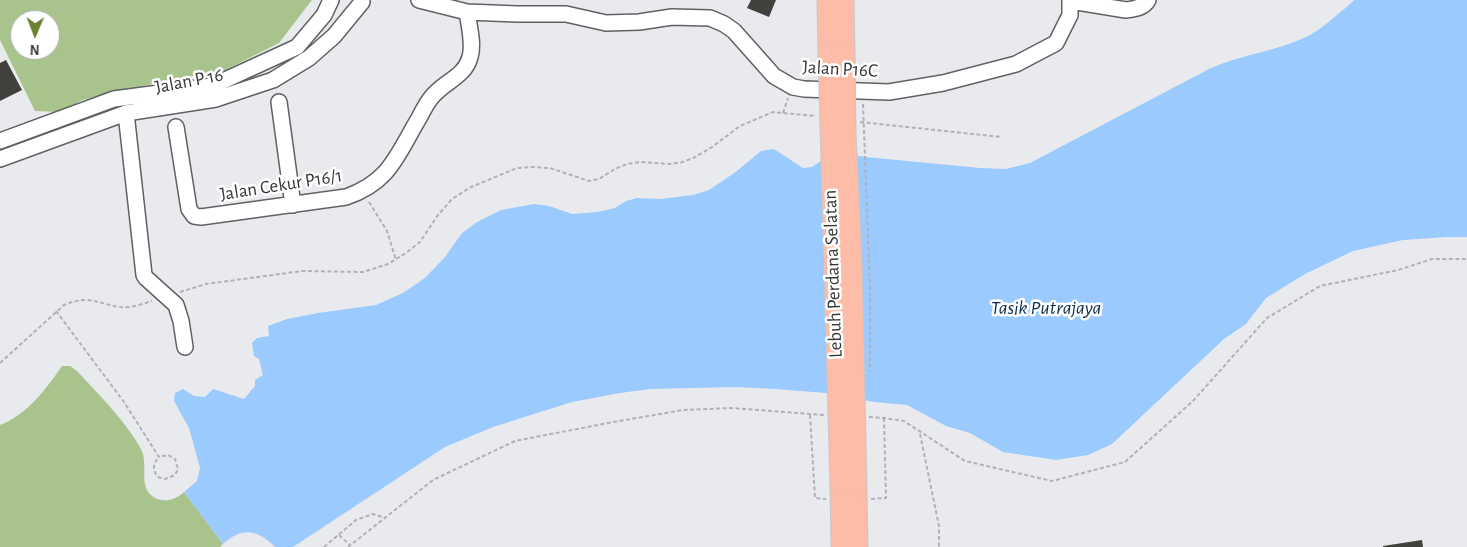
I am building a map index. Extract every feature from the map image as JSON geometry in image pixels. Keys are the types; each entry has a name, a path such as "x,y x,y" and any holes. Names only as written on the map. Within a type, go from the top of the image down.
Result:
{"main road":[{"name":"Lebuh Perdana Selatan","path":"827,0 836,54 850,493 858,547"},
{"name":"Lebuh Perdana Selatan","path":"836,54 844,0"},
{"name":"Lebuh Perdana Selatan","path":"841,547 850,493"}],"street":[{"name":"Jalan P 16","path":"0,141 114,99 212,86 297,48 324,16 331,0"},
{"name":"Jalan P16C","path":"419,0 467,12 517,14 567,7 606,23 640,22 672,17 710,18 734,31 774,76 793,86 804,89 889,92 943,83 1016,64 1056,43 1070,14 1071,1"},
{"path":"1071,1 1135,10 1147,3 1148,0"},
{"name":"Jalan P 16","path":"0,158 126,113 216,99 273,80 309,58 334,36 361,1"},
{"name":"Jalan Cekur P16/1","path":"176,127 189,209 194,216 201,217 293,205 346,197 361,192 388,171 431,98 462,73 466,67 471,56 472,47 467,12"},
{"path":"278,102 293,205"},
{"path":"126,113 144,275 178,309 184,347"},
{"path":"0,128 33,130"}],"path":[{"path":"0,363 56,311 77,299 92,299 116,306 129,307 169,298 181,291 206,284 302,271 363,272 396,260 420,242 438,215 452,199 471,187 517,168 550,168 589,180 599,179 627,164 641,162 670,164 689,160 712,147 740,126 772,112 822,117"},
{"path":"860,122 1000,137"},
{"path":"361,192 375,210 387,231 396,260"},
{"path":"862,417 904,421 965,461 1052,481 1124,462 1193,401 1267,318 1320,286 1398,270 1432,259 1467,259"},
{"path":"56,311 124,402 159,457"},
{"path":"339,535 349,546 433,480 515,441 684,410 732,408 827,416"},
{"path":"810,415 815,498 850,493 886,498 884,418"},
{"path":"920,433 938,526 938,547"},
{"path":"168,455 175,459 178,469 175,475 165,480 158,476 154,469 154,463 159,457 168,455"},
{"path":"324,547 356,520 373,514 386,518"}],"green space":[{"path":"0,0 312,0 279,43 225,70 165,81 82,100 59,112 35,111 0,40"},
{"path":"62,366 70,366 77,371 135,438 143,455 144,480 152,496 160,500 169,500 184,492 223,544 220,547 0,547 0,425 10,421 27,408"}],"water":[{"name":"Tasik Putrajaya","path":"1354,0 1467,0 1467,237 1403,240 1353,251 1305,274 1266,298 1246,324 1224,339 1112,444 1088,455 1056,460 1003,452 970,433 946,426 907,405 874,402 826,393 775,389 735,387 650,389 572,402 493,427 445,447 293,547 275,547 262,537 249,532 237,535 223,544 184,492 197,481 200,468 189,428 174,401 175,393 183,389 194,396 205,397 213,389 244,399 255,386 255,380 263,375 259,359 254,356 252,343 257,338 269,336 268,326 287,319 376,305 403,293 425,278 445,257 462,233 477,222 501,210 534,204 549,206 572,214 598,212 615,208 626,201 637,198 661,199 693,195 709,190 737,171 761,151 774,149 803,168 812,167 834,152 866,157 1006,169 1030,163 1220,64 1280,47 1304,38 1322,27"}],"building":[{"path":"751,0 776,0 769,17 747,8"},
{"path":"6,60 22,90 0,101 0,63"},
{"path":"1422,540 1423,547 1383,547 1383,546"}]}
